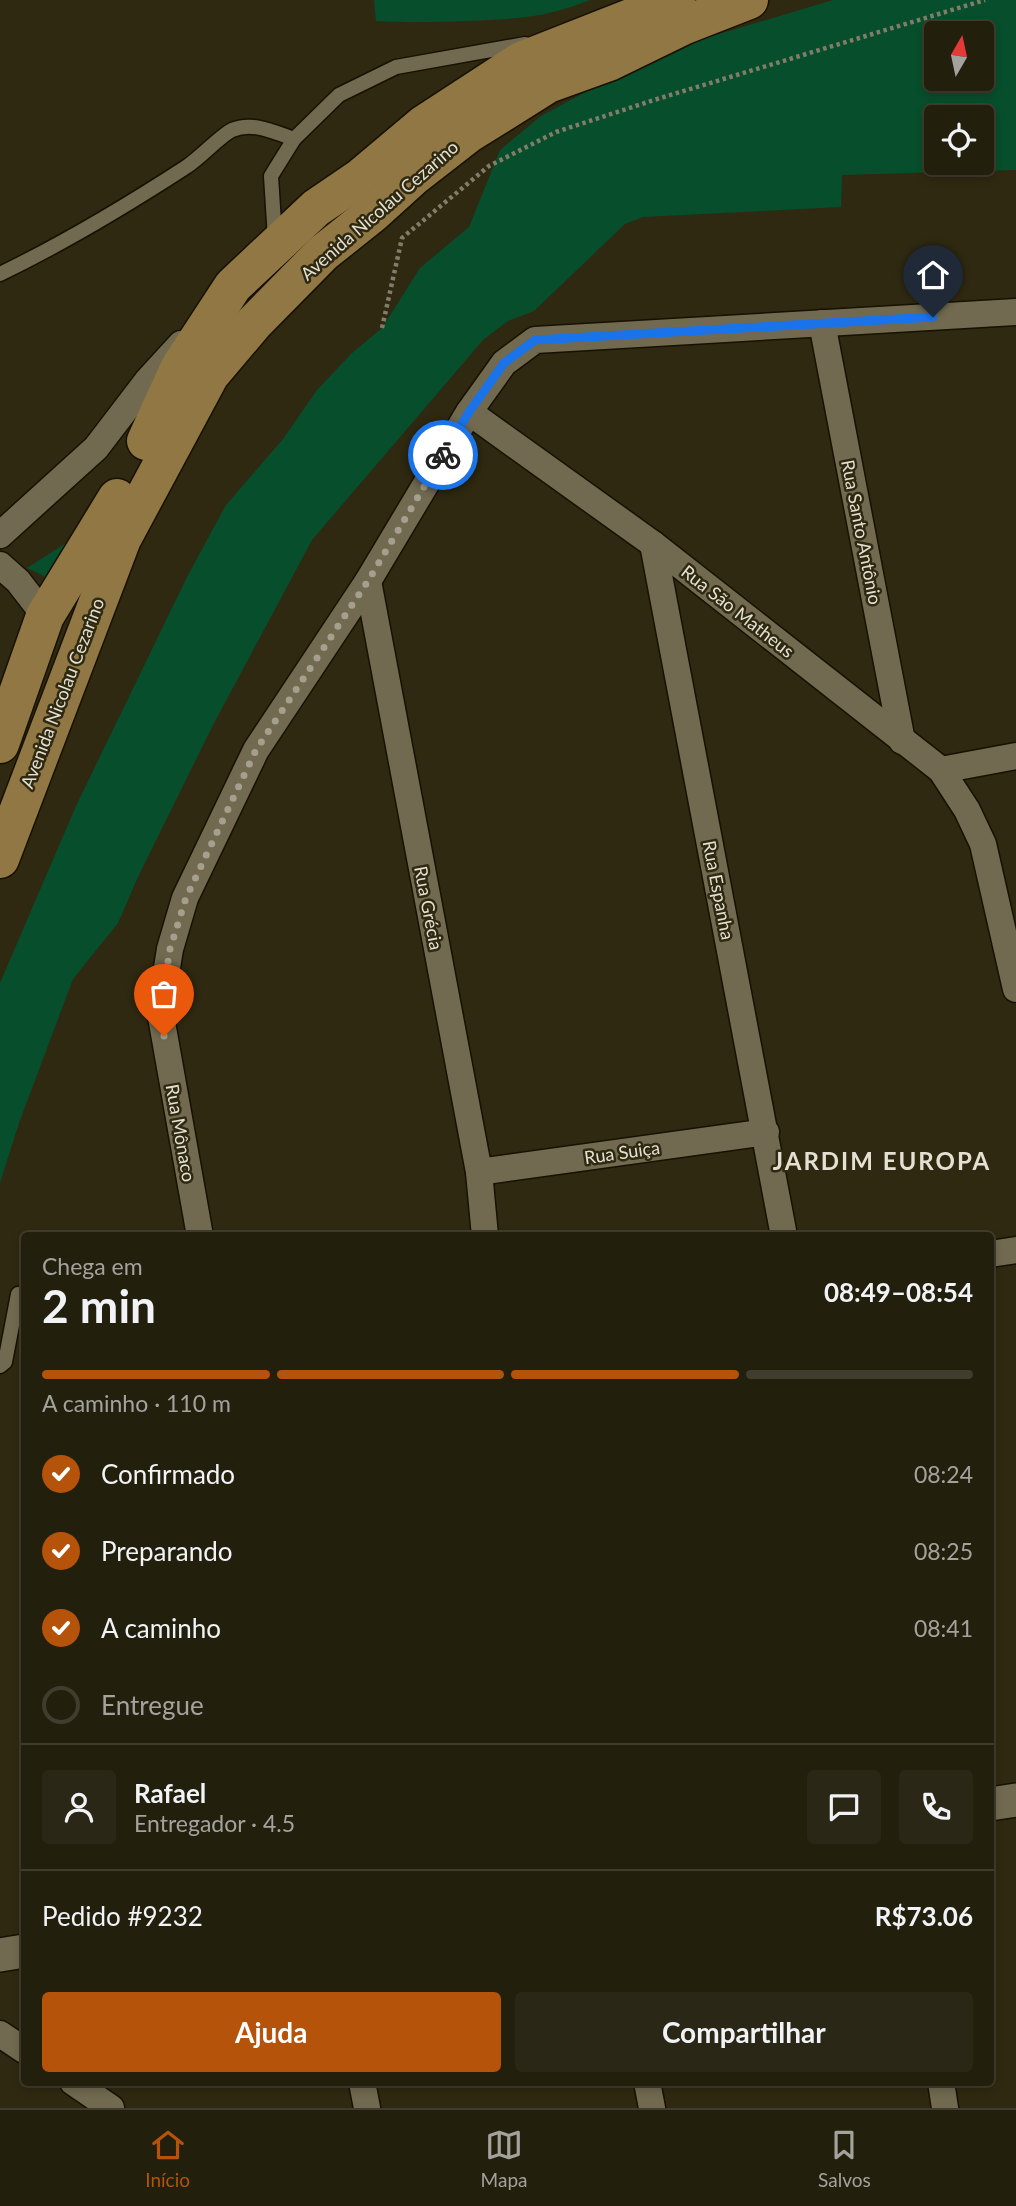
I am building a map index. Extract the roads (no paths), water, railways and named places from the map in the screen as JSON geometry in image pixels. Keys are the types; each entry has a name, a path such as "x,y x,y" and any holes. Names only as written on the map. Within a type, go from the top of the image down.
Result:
{"main road":[{"name":"Avenida Nicolau Cezarino","path":"0,744 45,616 121,491 180,367 233,286 316,208 360,178 423,125 521,61 676,0"},
{"name":"Avenida Nicolau Cezarino","path":"0,859 51,718 121,539 210,375 254,323 323,253 468,134 548,84 609,62 685,25 748,0"}],"street":[{"path":"0,535 96,449 148,380 233,286"},
{"path":"822,323 1016,312"},
{"name":"Rua Mônaco","path":"199,1232 160,1012 170,949 186,898 256,750 368,581 469,412 504,363 535,340 822,323"},
{"name":"Rua Santo Antônio","path":"822,323 902,741"},
{"name":"Rua São Matheus","path":"469,412 653,544 941,770"},
{"name":"Rua Espanha","path":"653,544 783,1232"},
{"path":"0,565 18,581 45,616"},
{"name":"Rua Grécia","path":"368,581 479,1172 485,1232"},
{"path":"1016,756 941,770 967,810 983,844 1016,989"},
{"name":"Rua Suiça","path":"479,1172 766,1132"},
{"path":"994,1253 1016,1250"},
{"path":"994,1803 1016,1800"},
{"path":"0,1955 21,1952"},
{"path":"0,2034 21,2048"},
{"path":"79,2086 111,2108"},
{"path":"363,2086 367,2108"},
{"path":"648,2086 652,2108"},
{"path":"942,2086 945,2108"}],"lane":[{"path":"275,245 271,176 294,139 339,95 396,66 606,29"},
{"path":"0,274 32,259 130,203 198,160 232,130 256,126 294,139"},
{"path":"0,1366 5,1362 18,1294"}],"district":[{"name":"JARDIM EUROPA","path":"882,1160"}]}
